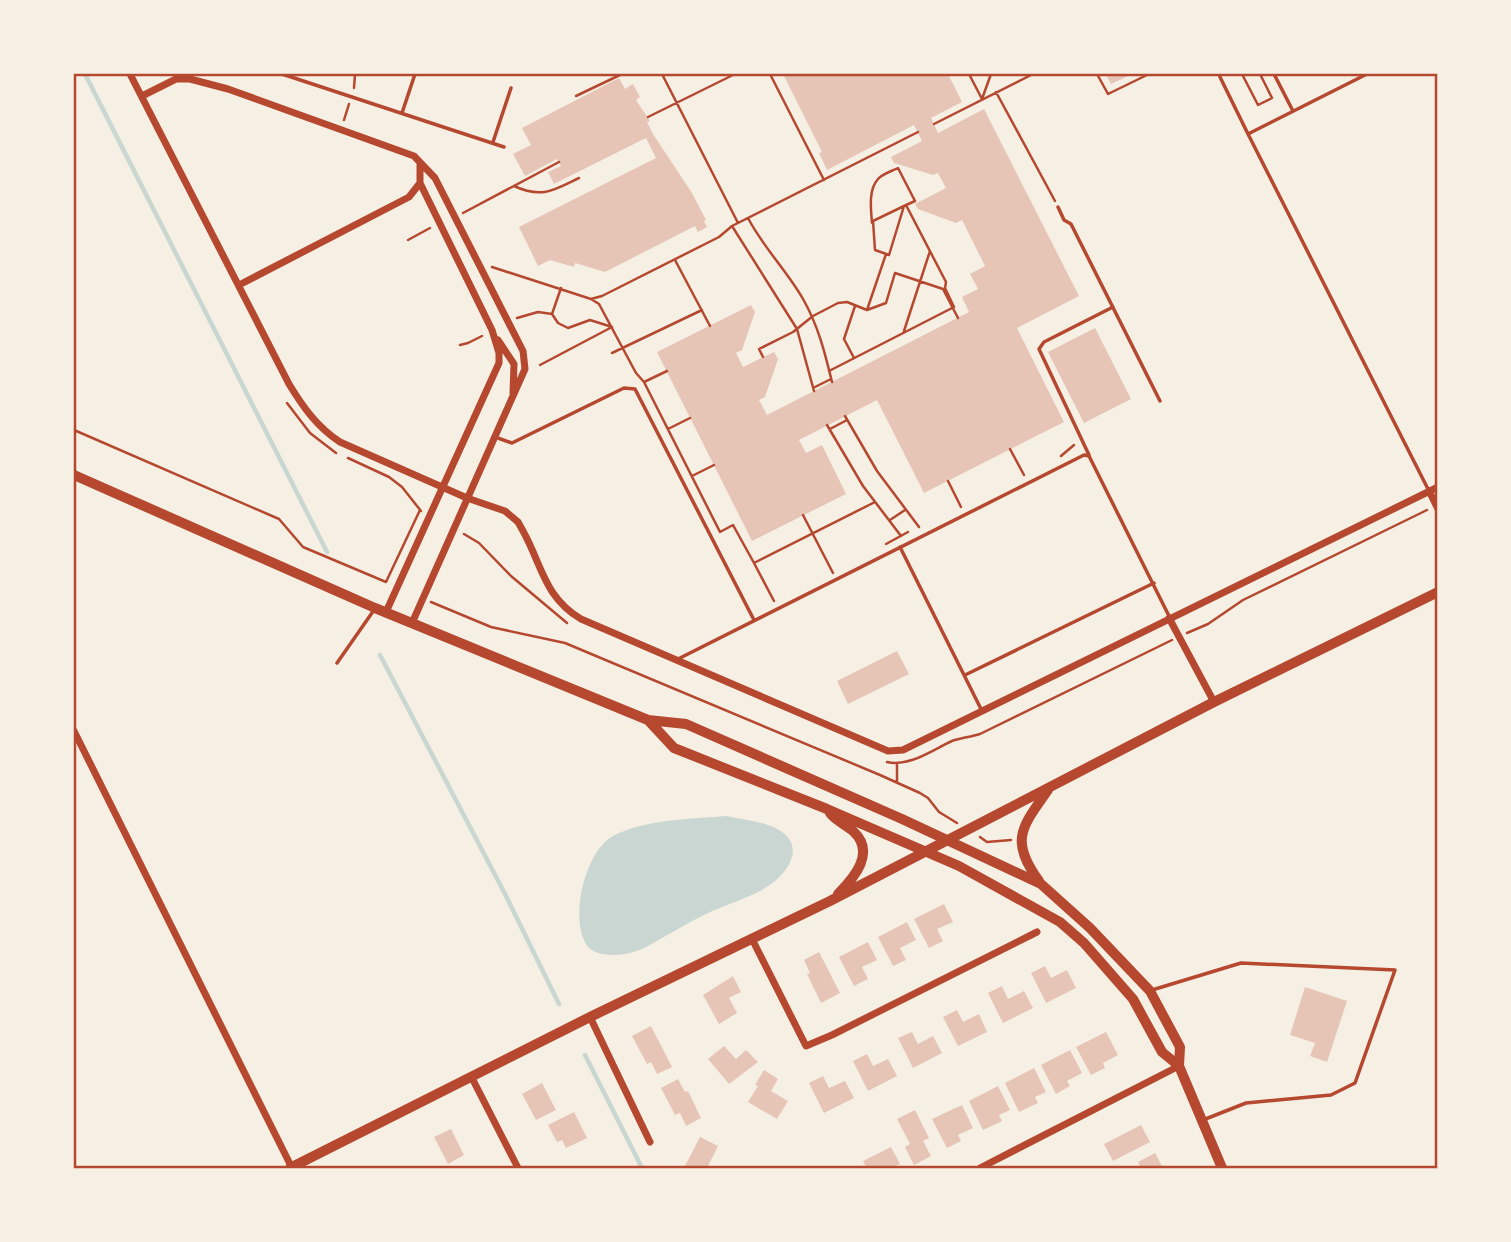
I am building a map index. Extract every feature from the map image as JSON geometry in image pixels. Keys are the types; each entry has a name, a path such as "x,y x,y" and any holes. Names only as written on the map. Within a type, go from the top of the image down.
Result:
{"street":[{"path":"130,74 289,384 317,425 340,442 467,498 505,511 518,522 552,593 572,614 888,751 903,750 1437,487"},
{"path":"142,96 176,79 190,79 228,89 414,156 435,178 523,351 525,369 412,623"},
{"path":"421,165 420,183 496,338 514,364 513,393"},
{"path":"239,285 410,197 420,183"},
{"path":"386,612 499,363 496,338"},
{"path":"74,475 375,608 648,720 686,724 1041,884"},
{"path":"1429,491 1437,509"},
{"path":"74,731 292,1168 471,1076 830,901 1214,702 1437,592"},
{"path":"1170,618 1214,702"},
{"path":"648,720 674,748 827,808 959,866 1060,922 1084,943 1132,999 1162,1052 1179,1066"},
{"path":"1050,786 1023,825 1026,863 1041,884 1090,928 1150,991 1180,1047 1179,1066 1222,1168"},
{"path":"827,808 835,818 855,833 863,853 857,875 830,901"},
{"path":"752,939 806,1046 1037,932"},
{"path":"590,1017 650,1142"},
{"path":"980,1168 1179,1066"},
{"path":"471,1076 518,1168"}],"lane":[{"path":"176,79 188,74"},
{"path":"282,74 505,147"},
{"path":"301,80 303,74"},
{"path":"402,113 415,74"},
{"path":"1274,74 1293,111"},
{"path":"1248,134 1367,74"},
{"path":"1220,77 1429,491"},
{"path":"493,143 511,88"},
{"path":"1058,207 1071,225 1160,401"},
{"path":"1113,307 1039,345 1040,353 1170,618"},
{"path":"495,437 512,443 624,388 635,389 754,620"},
{"path":"676,660 1084,455 1089,456"},
{"path":"900,547 982,711"},
{"path":"965,675 1154,583"},
{"path":"337,663 375,608"},
{"path":"1150,991 1241,963 1395,971 1354,1083 1331,1095 1246,1103 1202,1120"}],"path":[{"path":"344,120 352,96 355,74"},
{"path":"576,96 619,74"},
{"path":"662,74 738,223"},
{"path":"648,117 735,74"},
{"path":"769,74 824,180"},
{"path":"969,74 982,99"},
{"path":"982,99 991,74"},
{"path":"934,124 1033,74"},
{"path":"1097,74 1108,94 1149,74"},
{"path":"1242,74 1258,104 1272,98 1260,74"},
{"path":"996,92 1058,207"},
{"path":"591,299 675,260 719,237 732,226 918,132"},
{"path":"460,214 559,162"},
{"path":"872,223 905,206 915,201 898,168 881,177 871,194 872,223 875,250 889,255 905,206"},
{"path":"514,186 528,192 544,193 579,178"},
{"path":"829,371 954,307 945,288 946,282 905,206"},
{"path":"732,226 797,329 814,389 831,381 813,316 748,218"},
{"path":"408,240 430,228"},
{"path":"903,333 930,251"},
{"path":"867,310 886,254"},
{"path":"675,260 710,326"},
{"path":"489,266 561,288 599,304 636,373 644,382 720,532 733,525 773,601"},
{"path":"763,357 759,349 838,303 867,310 886,303 895,273 943,289 958,318"},
{"path":"552,314 561,288"},
{"path":"854,358 844,339 855,306"},
{"path":"612,353 702,310"},
{"path":"513,320 538,312 552,314 558,323 568,328 590,320 612,327"},
{"path":"540,365 612,327"},
{"path":"460,345 485,334"},
{"path":"644,382 667,371"},
{"path":"668,429 690,418"},
{"path":"830,429 846,418 877,471 919,527"},
{"path":"827,425 875,502 901,536"},
{"path":"74,430 279,519 303,547 386,582 420,510"},
{"path":"1010,449 1024,475"},
{"path":"692,476 714,465"},
{"path":"948,481 961,507"},
{"path":"754,564 875,502"},
{"path":"889,521 905,510"},
{"path":"803,515 836,579"},
{"path":"436,604 491,627 565,643 897,782 928,798 940,812"},
{"path":"897,764 897,782"},
{"path":"987,842 999,841"}],"shaded area":[{"path":"727,816 768,825 781,831 789,839 793,848 792,857 781,875 762,890 708,913 639,950 612,955 596,952 588,947 582,935 580,921 582,887 594,856 603,844 613,836 639,826"}],"building":[{"path":"783,74 948,74 962,102 931,118 938,133 984,109 1079,296 1017,328 1064,422 924,493 877,400 799,440 806,453 822,445 846,494 752,541 657,352 751,305 755,312 742,350 736,353 743,367 774,352 778,359 765,397 759,400 767,415 969,312 962,297 978,289 970,274 985,266 962,220 956,223 918,209 915,204 946,188 938,173 933,175 894,163 891,157 922,141 914,125 827,170 819,153 822,152"},
{"path":"1106,74 1132,74 1111,84"},
{"path":"619,78 625,89 633,84 640,97 636,100 650,121 647,122 653,134 692,193 707,227 698,232 695,226 605,272 575,263 574,267 550,260 538,266 519,227 656,158 646,138 554,184 548,172 561,166 557,159 525,176 513,154 531,145 522,128"},
{"path":"1095,328 1131,399 1084,423 1048,352"},
{"path":"897,651 909,674 848,704 837,681"},
{"path":"944,904 953,922 937,929 943,941 929,948 914,919"},
{"path":"907,922 916,940 900,948 906,960 893,966 878,937"},
{"path":"868,942 877,960 862,967 868,979 854,986 839,957"},
{"path":"819,952 840,993 821,1003 807,974 810,973 804,960"},
{"path":"1045,966 1051,978 1067,970 1076,988 1046,1003 1031,973"},
{"path":"733,976 741,992 729,998 737,1013 719,1024 703,995"},
{"path":"1002,986 1008,999 1024,991 1033,1008 1003,1023 988,993"},
{"path":"1305,987 1347,1001 1327,1062 1310,1056 1315,1043 1290,1035"},
{"path":"957,1010 963,1022 979,1014 987,1032 958,1046 943,1017"},
{"path":"651,1026 672,1067 657,1074 651,1062 647,1064 632,1036"},
{"path":"912,1032 918,1044 933,1036 942,1053 913,1068 898,1038"},
{"path":"1106,1032 1118,1055 1103,1063 1105,1068 1091,1075 1076,1047"},
{"path":"724,1046 736,1059 746,1050 758,1062 729,1084 708,1059"},
{"path":"1070,1050 1082,1073 1067,1081 1070,1086 1056,1094 1041,1065"},
{"path":"867,1054 873,1066 888,1059 897,1076 868,1091 853,1061"},
{"path":"1034,1068 1046,1092 1035,1097 1038,1103 1019,1112 1005,1083"},
{"path":"764,1070 778,1079 771,1091 788,1101 777,1119 748,1102"},
{"path":"823,1076 829,1088 845,1081 854,1098 824,1113 809,1083"},
{"path":"678,1079 685,1092 688,1091 701,1118 686,1126 680,1113 675,1115 661,1088"},
{"path":"542,1083 556,1110 536,1120 522,1094"},
{"path":"998,1086 1010,1110 999,1115 1002,1121 983,1130 969,1101"},
{"path":"962,1105 973,1128 958,1135 961,1141 947,1148 932,1119"},
{"path":"915,1110 929,1138 923,1141 931,1156 914,1165 905,1147 910,1144 897,1119"},
{"path":"574,1112 587,1138 566,1148 562,1140 557,1142 548,1125"},
{"path":"1141,1125 1150,1142 1113,1161 1104,1144"},
{"path":"451,1129 464,1155 448,1164 434,1137"},
{"path":"700,1137 718,1146 707,1168 684,1168"},
{"path":"891,1147 900,1164 891,1168 867,1168 863,1161"},
{"path":"1155,1153 1163,1168 1141,1168 1138,1162"}],"waterway":[{"path":"85,74 327,552"},
{"path":"380,655 504,892 559,1004"},
{"path":"585,1055 642,1168"}]}
